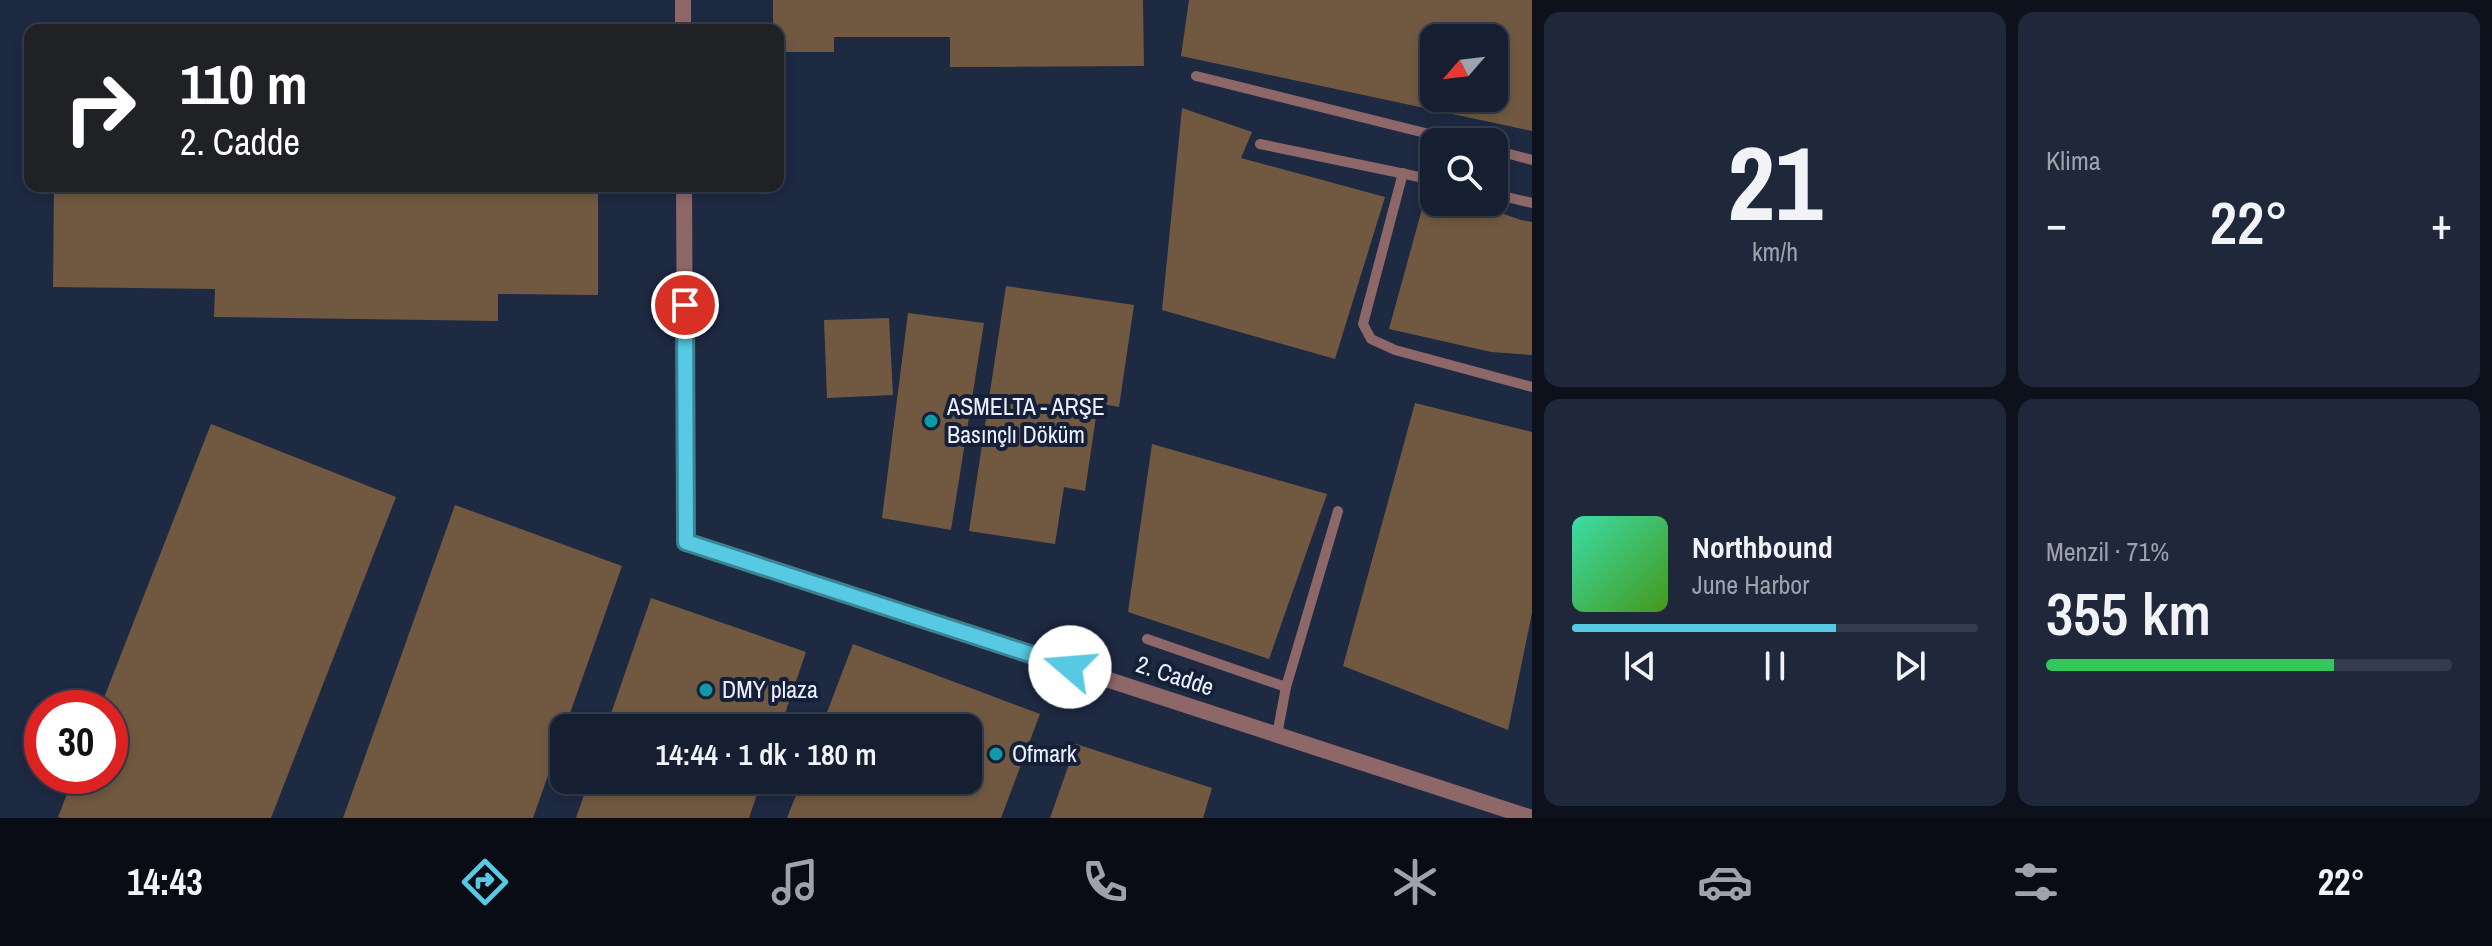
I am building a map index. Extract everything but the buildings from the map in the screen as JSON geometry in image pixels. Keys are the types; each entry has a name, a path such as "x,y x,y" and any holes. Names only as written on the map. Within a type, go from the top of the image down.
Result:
{"street":[{"path":"683,0 683,24"},
{"name":"2. Cadde","path":"684,192 686,542 1532,818"}],"lane":[{"path":"1196,76 1420,132"},
{"path":"1260,144 1420,177"},
{"path":"1508,154 1532,160"},
{"path":"1403,173 1363,324 1371,339 1395,350 1532,387"},
{"path":"1508,197 1532,203"},
{"path":"1277,735 1286,687 1338,511"},
{"path":"1147,639 1286,687"}],"place":[{"name":"ASMELTA - ARŞE Basınçlı Döküm","path":"931,421"},
{"name":"DMY plaza","path":"706,690"},
{"name":"Ofmark","path":"996,754"}],"route":[{"path":"685,305 686,542 1070,667"}]}
